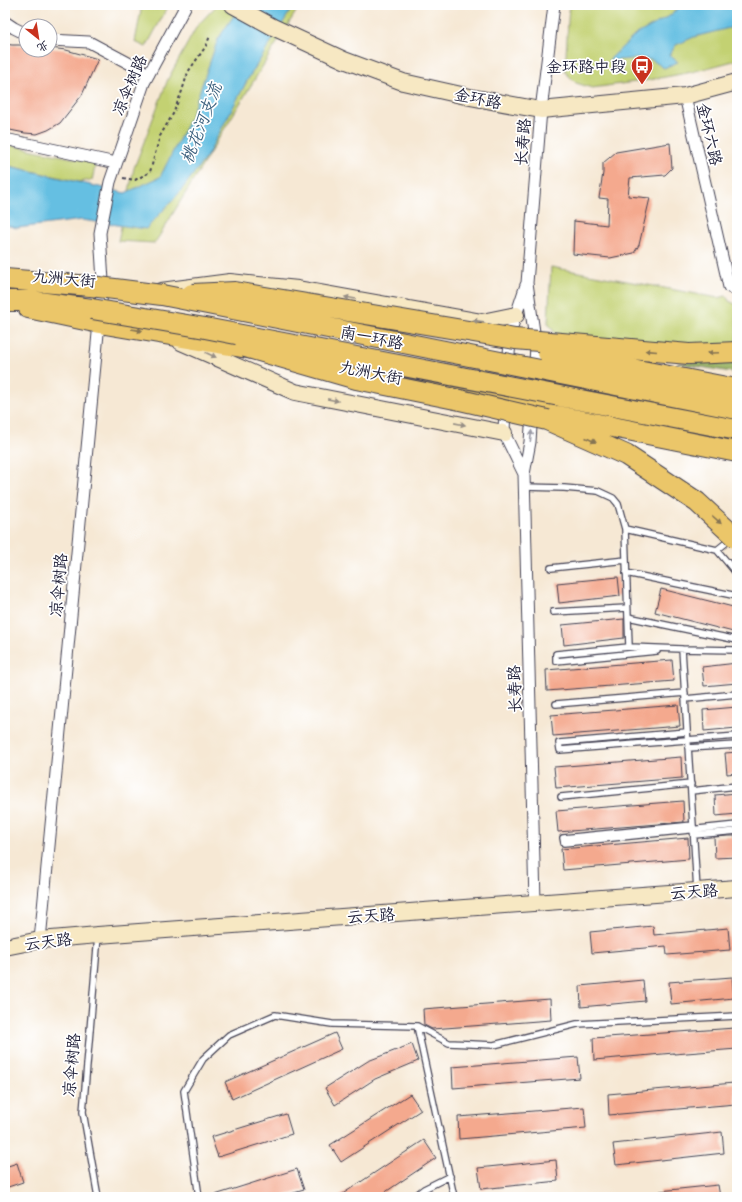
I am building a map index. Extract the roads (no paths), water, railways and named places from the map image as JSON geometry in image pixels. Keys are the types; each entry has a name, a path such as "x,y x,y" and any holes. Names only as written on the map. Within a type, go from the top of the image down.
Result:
{"highway":[{"name":"南一环路","path":"5,279 161,293 737,410"},
{"path":"161,293 235,292 515,339 690,354 737,352"},
{"name":"南一环路","path":"5,303 30,301 92,309 205,328 737,430"},
{"path":"238,303 321,310 737,389"},
{"path":"205,328 250,350 356,379 460,400 547,420 626,455 697,502 737,539"},
{"path":"305,359 360,376 737,452"}],"main road":[{"name":"九洲大街","path":"5,272 103,281 161,293 238,303 508,354 603,375 737,400"},
{"name":"九洲大街","path":"5,303 99,324 305,359 506,399 581,411 737,440"}],"street":[{"name":"凉伞树路","path":"40,940 103,281 100,233 111,179 144,83 186,5"},
{"name":"金环路","path":"234,5 273,27 344,60 403,82 470,97 541,110 686,96 737,82"},
{"name":"长寿路","path":"535,902 524,474 530,442 536,346 527,282 541,110 554,5"},
{"path":"5,22 18,30"},
{"path":"58,40 89,42 150,74"},
{"name":"金环六路","path":"686,96 728,288 737,290"},
{"path":"5,139 116,163"},
{"path":"161,293 230,282 298,289 482,322 516,315"},
{"name":"长寿路","path":"524,474 504,432 508,354 511,330 527,282"},
{"path":"163,334 295,392 504,432"},
{"name":"云天路","path":"5,947 40,940 98,935 737,888"}],"lane":[{"path":"524,488 564,488 598,491 613,498 618,504 625,529 629,647"},
{"path":"625,529 717,550 737,574"},
{"path":"717,550 737,534"},
{"path":"551,568 626,560"},
{"path":"626,573 737,596"},
{"path":"553,612 627,608"},
{"path":"628,617 737,640"},
{"path":"682,649 556,661 556,654 629,647 737,650"},
{"path":"682,649 698,890"},
{"path":"556,704 737,694"},
{"path":"687,732 559,743 560,750 737,736"},
{"path":"688,748 737,745"},
{"path":"561,797 737,786"},
{"path":"737,825 694,830 564,843 563,838 694,830 737,831"},
{"name":"凉伞树路","path":"98,935 83,1112 98,1197"},
{"path":"199,1197 184,1091 203,1059 229,1035 275,1015 332,1024 417,1026 449,1043 494,1045 577,1024 737,1016"},
{"path":"417,1026 454,1197"},
{"path":"414,1197 424,1189 450,1176"}],"water":[{"name":"桃花河支流","path":"241,5 294,5 248,79 207,156 180,192 146,229 82,220 17,228 5,225 5,165 125,193 160,177 191,116 218,39"},
{"path":"682,5 737,5 737,26 694,37 676,45 669,55 678,62 664,68 652,60 640,58 608,61 635,35 668,17"}],"place":[{"name":"金环路中段","path":"642,86"}]}
